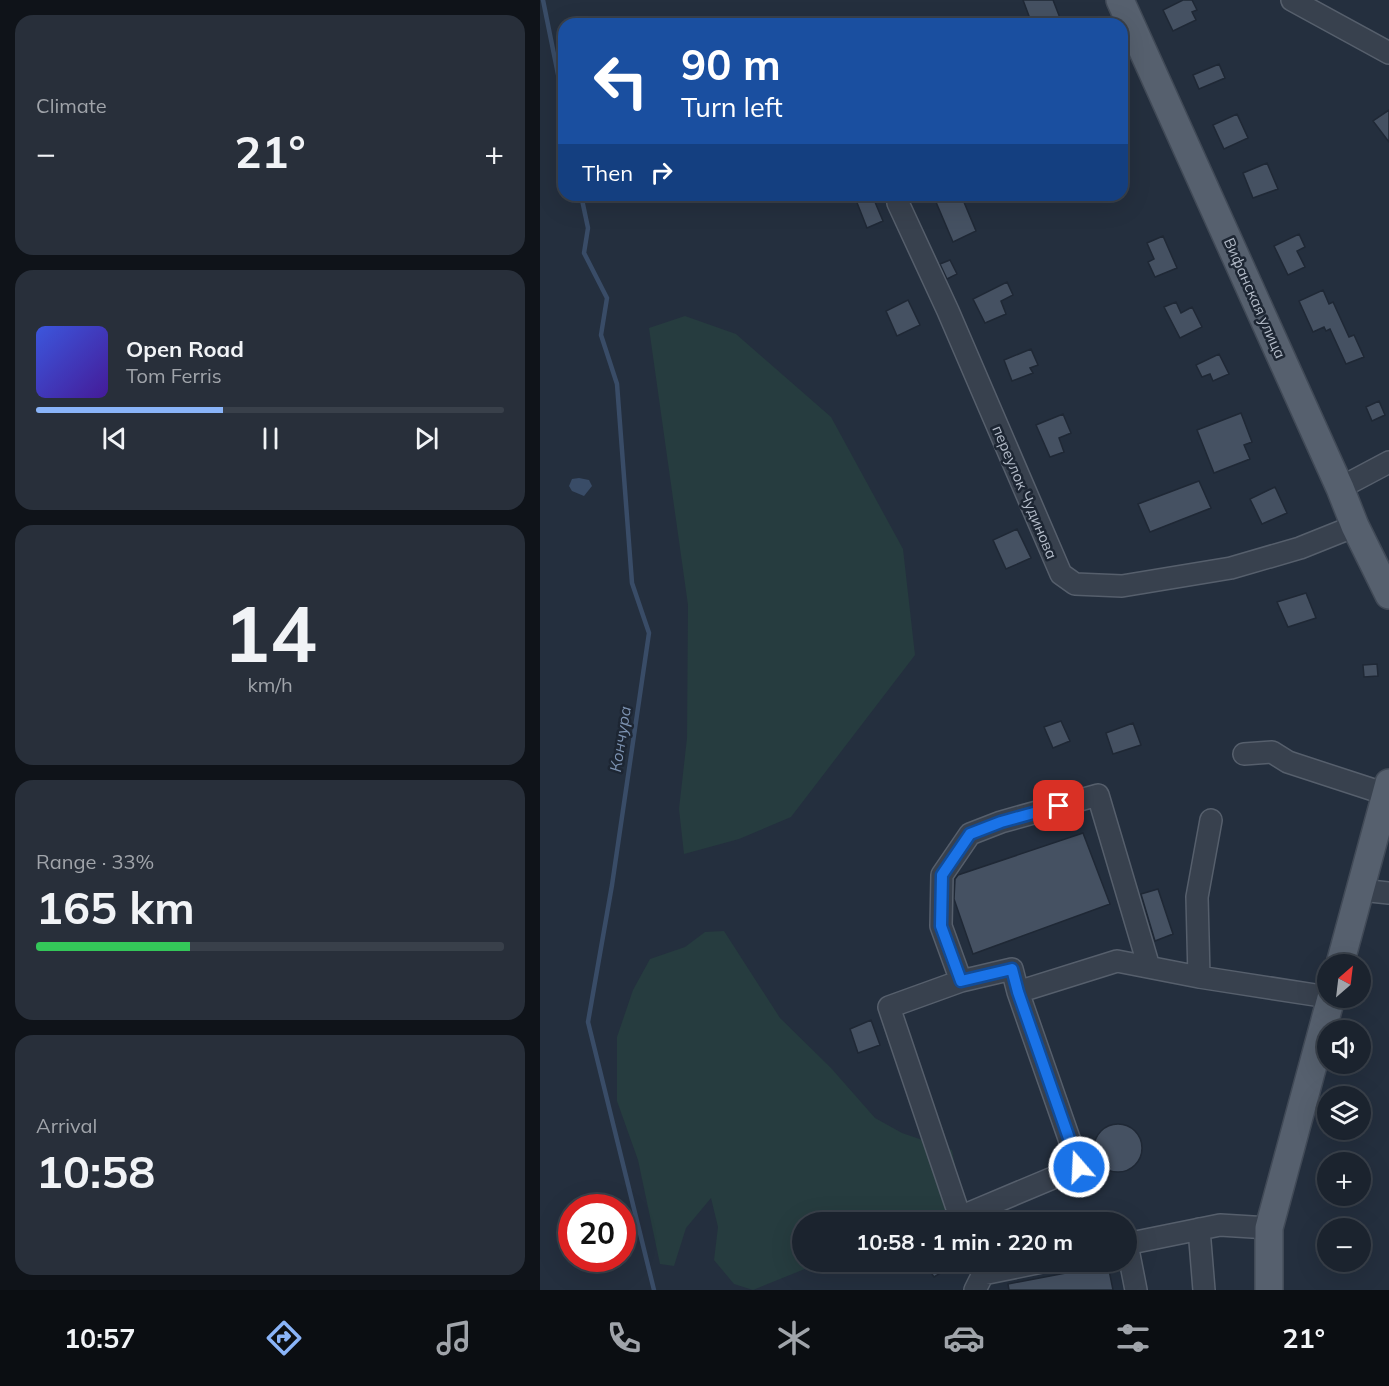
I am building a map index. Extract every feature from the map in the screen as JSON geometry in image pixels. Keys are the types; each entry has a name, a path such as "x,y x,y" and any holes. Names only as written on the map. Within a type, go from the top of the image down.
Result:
{"main road":[{"name":"Вифанская улица","path":"1120,0 1124,18"},
{"name":"Вифанская улица","path":"1129,42 1389,595"},
{"path":"1343,954 1388,786"},
{"path":"1269,1290 1269,1228 1326,1008"}],"street":[{"path":"1292,0 1389,53"},
{"name":"переулок Чудинова","path":"898,201 1061,574 1075,584 1122,586 1231,568 1300,548 1355,526"},
{"path":"1340,488 1389,462"},
{"path":"1244,754 1272,752 1288,762 1388,786"},
{"path":"961,981 941,926 942,875 970,834 1001,822 1098,795 1149,967"},
{"path":"1199,977 1200,943 1197,897 1211,820"},
{"path":"1361,890 1389,893"},
{"path":"1018,992 1118,961 1199,977 1317,995"},
{"path":"1012,969 1018,992 1079,1167 960,1217 889,1007 961,981 1012,969"},
{"path":"1137,1242 1220,1225 1269,1228"},
{"path":"1199,1230 1204,1290"},
{"path":"975,1290 982,1274 992,1272"},
{"path":"1132,1272 1136,1290"}],"green space":[{"path":"685,316 736,334 831,417 903,549 915,655 791,817 739,839 684,854 679,809 687,738 688,605 649,328"},
{"path":"724,931 780,1018 831,1068 875,1118 902,1133 952,1150 960,1193 951,1212 792,1212 792,1272 797,1272 753,1290 734,1284 714,1260 718,1227 711,1198 686,1228 674,1266 660,1264 638,1160 617,1101 617,1037 633,990 650,959 685,947 705,932"}],"water":[{"path":"572,479 589,480 592,486 584,496 572,491 569,486"}],"building":[{"path":"1023,0 1053,0 1060,18 1030,18"},
{"path":"1183,0 1192,0 1197,10 1192,12 1196,20 1173,31 1163,10"},
{"path":"1219,64 1225,78 1199,89 1193,75"},
{"path":"1389,110 1389,142 1373,121"},
{"path":"1237,114 1248,138 1224,149 1213,125"},
{"path":"1267,163 1278,189 1253,198 1243,173"},
{"path":"856,201 875,201 883,221 867,228"},
{"path":"936,201 964,201 976,231 953,242"},
{"path":"1299,234 1305,247 1297,251 1305,267 1288,275 1274,246"},
{"path":"1163,236 1177,268 1155,277 1148,262 1154,259 1147,243"},
{"path":"950,260 957,274 947,279 940,264"},
{"path":"1007,282 1013,295 1001,301 1006,314 985,323 973,299"},
{"path":"1323,290 1329,304 1333,302 1349,337 1354,335 1364,357 1346,364 1330,329 1326,331 1324,327 1313,332 1299,301"},
{"path":"908,300 920,325 897,336 886,311"},
{"path":"1176,302 1181,313 1192,307 1202,327 1180,338 1164,307"},
{"path":"1031,349 1038,365 1030,368 1033,373 1012,381 1004,360"},
{"path":"1219,354 1229,374 1213,381 1210,374 1202,377 1196,365"},
{"path":"1379,401 1385,415 1372,421 1366,407"},
{"path":"1241,413 1252,442 1244,445 1250,459 1214,473 1197,430"},
{"path":"1063,414 1071,433 1059,438 1064,452 1050,457 1036,425"},
{"path":"1199,481 1211,508 1150,532 1138,504"},
{"path":"1275,487 1287,513 1262,524 1250,499"},
{"path":"1017,529 1031,558 1006,569 993,540"},
{"path":"1306,593 1316,618 1288,627 1277,602"},
{"path":"1377,664 1378,676 1364,677 1363,665"},
{"path":"1061,721 1070,741 1053,748 1044,727"},
{"path":"1133,723 1141,745 1113,754 1106,733"},
{"path":"1083,833 1110,904 973,954 954,899 955,879 958,875"},
{"path":"1158,889 1173,934 1155,941 1141,894"},
{"path":"871,1020 880,1045 858,1053 850,1029"},
{"path":"1113,1124 1123,1124 1138,1134 1142,1148 1141,1157 1132,1168 1123,1172 1113,1172 1098,1162 1094,1153 1094,1143 1104,1128"},
{"path":"931,1272 942,1272 934,1277"},
{"path":"1071,1272 1109,1272 1113,1290 1009,1290 1008,1284"}],"waterway":[{"name":"Кончура","path":"543,0 558,74"},
{"name":"Кончура","path":"582,201 588,228 584,253 607,298 601,335 617,384 632,583 649,633 612,885 588,1022 654,1290"}],"route":[{"path":"1059,806 1001,822 970,834 942,875 941,926 961,981 1012,969 1079,1167"}]}
